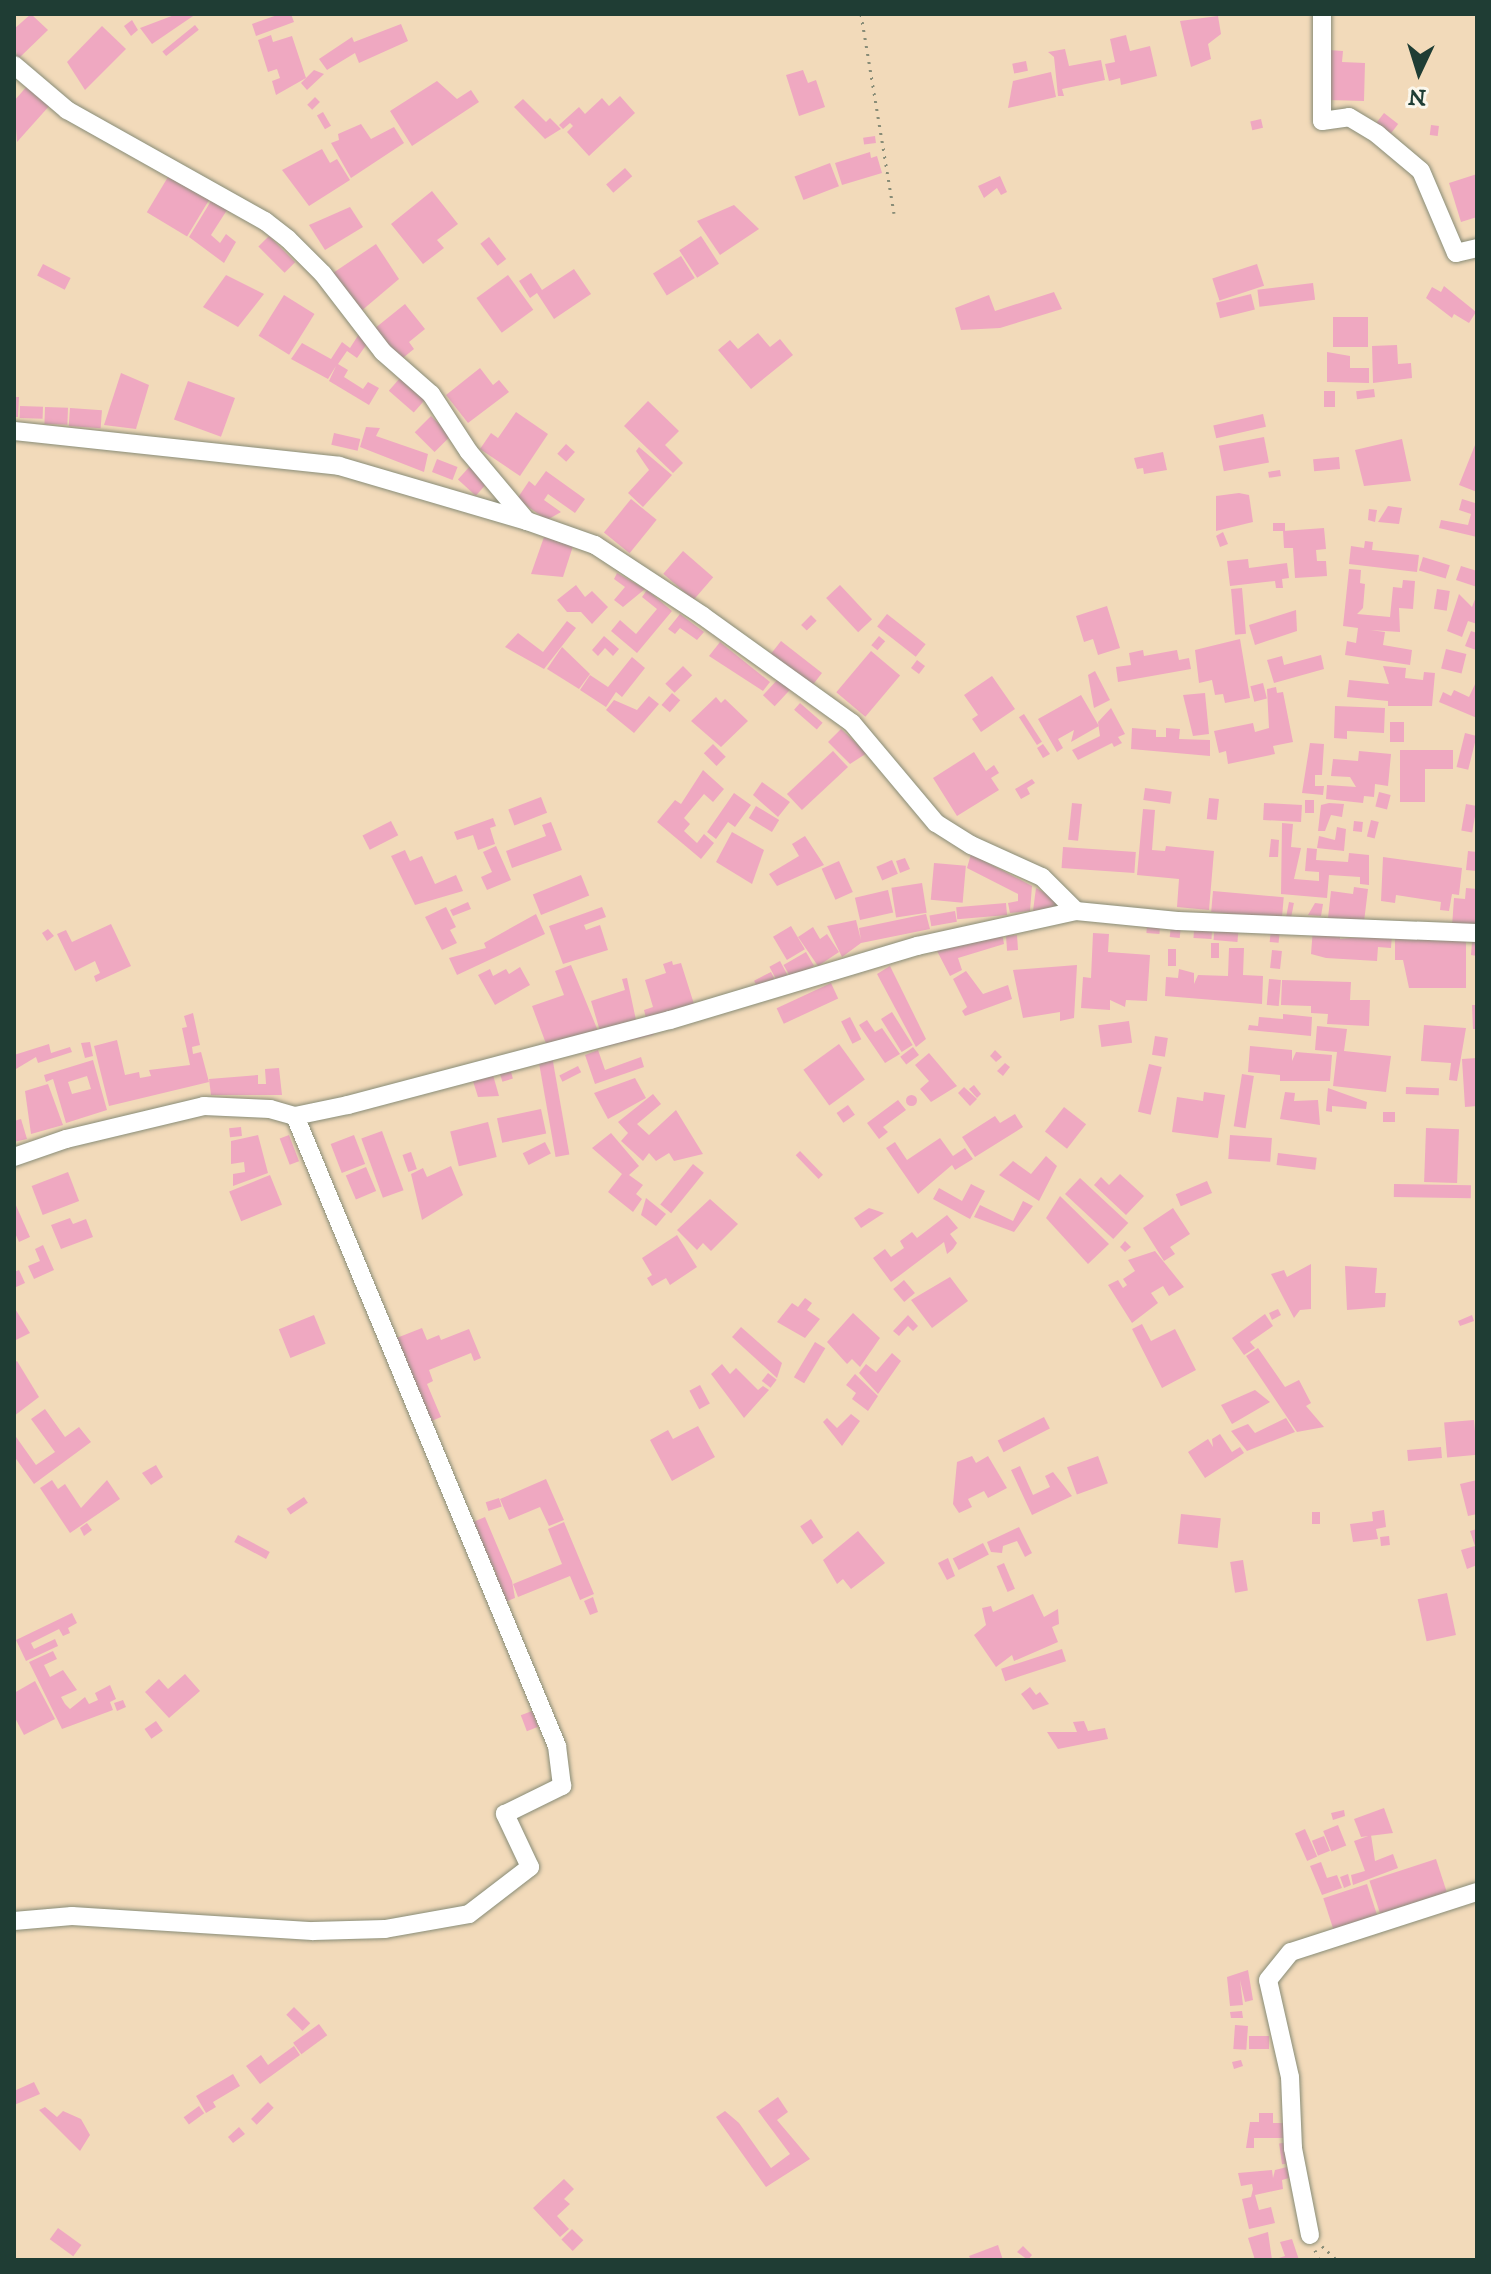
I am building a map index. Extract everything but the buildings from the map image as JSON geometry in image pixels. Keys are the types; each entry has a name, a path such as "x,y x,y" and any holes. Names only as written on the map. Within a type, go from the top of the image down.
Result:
{"street":[{"path":"1322,14 1322,121 1349,117 1377,134 1421,171 1456,253 1477,248"},
{"path":"14,65 67,110 265,221 288,239 323,274 383,352 431,394 469,452 527,521"},
{"path":"14,431 339,466 527,521 595,545 703,616 852,723 936,823 971,845 1042,877 1076,911"},
{"path":"14,1157 66,1139 204,1106 270,1109 295,1116 670,1020 917,946 1076,911 1178,921 1477,933"},
{"path":"14,1921 72,1916 313,1931 385,1929 469,1914 530,1867 505,1814 562,1786 557,1746 295,1116"},
{"path":"1310,2235 1293,2148 1290,2077 1268,1980 1291,1952 1477,1892"}],"path":[{"path":"861,14 894,213"}]}
